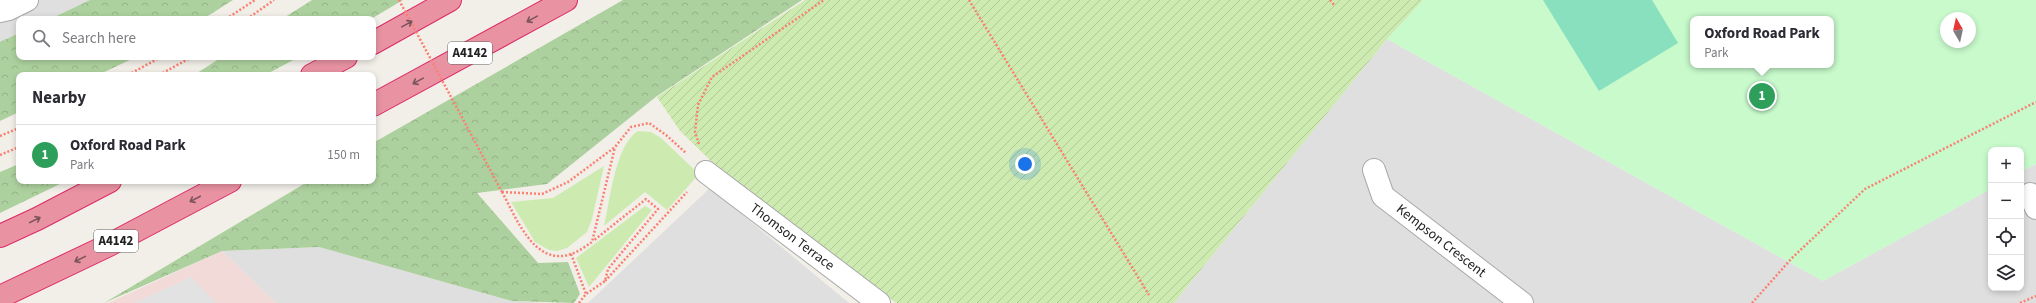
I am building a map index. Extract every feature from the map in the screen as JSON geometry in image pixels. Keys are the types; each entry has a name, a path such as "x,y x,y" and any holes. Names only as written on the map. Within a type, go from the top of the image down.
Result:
{"highway":[{"path":"376,41 450,0"},
{"name":"A4142","path":"376,103 566,0"},
{"path":"318,72 340,60"},
{"path":"0,236 37,219 104,184"},
{"name":"A4142","path":"0,297 109,245 224,184"}],"street":[{"path":"0,11 9,9 27,0"},
{"name":"Kempson Crescent","path":"1374,170 1383,196 1522,303"},
{"name":"Thomson Terrace","path":"706,172 879,303"}],"path":[{"path":"231,16 255,0"},
{"path":"251,16 274,0"},
{"path":"399,0 522,230 540,252 557,256 571,254 592,242 646,199 658,209 608,269 605,281"},
{"path":"706,172 696,132 698,105 712,77 824,0"},
{"path":"969,0 1149,295"},
{"path":"1330,0 1335,6"},
{"path":"134,72 156,60"},
{"path":"164,72 186,60"},
{"path":"1752,303 1792,258 1865,189 2036,102"},
{"path":"502,192 542,194 568,182 615,147 631,127 649,123 666,135 706,172"},
{"path":"0,136 16,129"},
{"path":"592,242 615,147"},
{"path":"0,155 16,148"},
{"path":"579,303 586,294 605,281 706,172"},
{"path":"571,254 586,294"},
{"path":"2020,303 2036,296"}],"shaded area":[{"path":"0,0 90,0 56,16 16,16 16,34 0,42"},
{"path":"1387,39 1823,281 1988,191 1988,291 2024,291 2024,170 2036,164 2036,303 1174,303"},
{"path":"710,188 849,303 588,303"},
{"path":"319,247 512,301 546,303 276,303 222,251"},
{"path":"222,251 276,303 108,303"},
{"path":"191,277 216,303 134,303"}],"green space":[{"path":"90,0 233,0 208,16 56,16"},
{"path":"312,0 403,0 376,16 287,16"},
{"path":"623,0 802,0 657,96 547,184 477,193 538,263 568,262 580,294 574,303 512,301 319,247 222,251 104,303 304,184 376,184 376,141"},
{"path":"805,0 1423,0 1387,39 1174,303 896,303 712,162 680,131 657,97"},
{"path":"1423,0 2036,0 2036,164 2024,170 2024,147 1988,147 1988,191 1823,281 1387,39"},
{"path":"1543,0 1652,0 1678,43 1599,91"},
{"path":"16,34 16,60 130,60 104,72 16,72 16,113 0,121 0,42"},
{"path":"217,60 293,60 271,72 199,72"},
{"path":"638,131 651,132 661,138 699,174 667,210 645,192 604,226 611,189 619,161 630,138"},
{"path":"16,165 16,184 60,184 0,213 0,172"},
{"path":"604,166 592,219 587,232 567,248 557,251 549,250 535,242 511,202 553,198"},
{"path":"645,206 652,210 589,287 576,258"}],"place":[{"name":"Oxford Road Park","path":"1762,96"}]}
